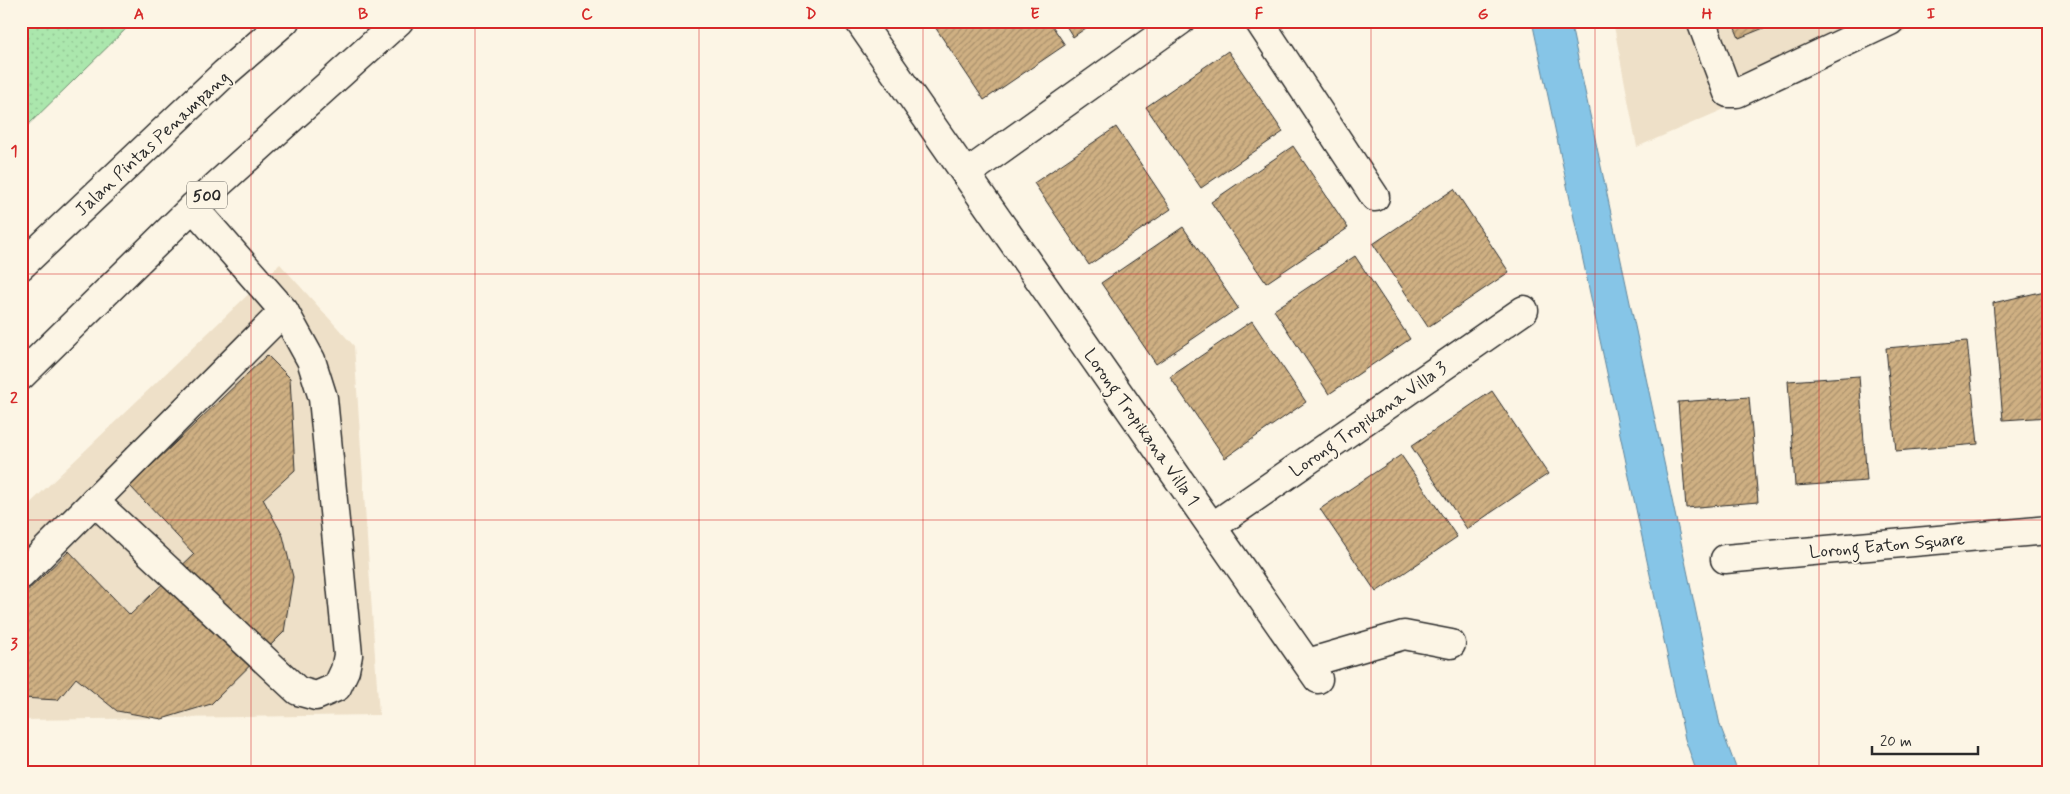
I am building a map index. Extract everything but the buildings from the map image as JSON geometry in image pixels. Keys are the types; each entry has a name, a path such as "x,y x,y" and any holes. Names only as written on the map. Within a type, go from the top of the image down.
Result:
{"street":[{"name":"Jalan Pintas Penampang","path":"21,266 225,73 285,21"},
{"name":"500","path":"21,376 193,207 399,21"},
{"name":"Lorong Tropikana Villa 1","path":"859,21 1313,671 1404,635 1451,644"},
{"path":"966,174 1180,21"},
{"path":"1259,21 1375,197"},
{"path":"1701,21 1728,93 1737,93 1890,21"},
{"path":"94,501 298,691 316,696 337,687 345,670 348,654 322,398 312,360 284,311 193,207"},
{"name":"Lorong Tropikana Villa 3","path":"1212,527 1524,310"},
{"path":"21,575 284,311"},
{"name":"Lorong Eaton Square","path":"1725,559 2049,530"}],"shaded area":[{"path":"1613,21 1927,21 1637,147"},
{"path":"280,264 354,346 379,715 21,720 21,512"}],"green space":[{"path":"21,21 134,21 21,132"}],"water":[{"path":"1532,21 1570,21 1720,725 1738,773 1697,773 1685,739"}]}
